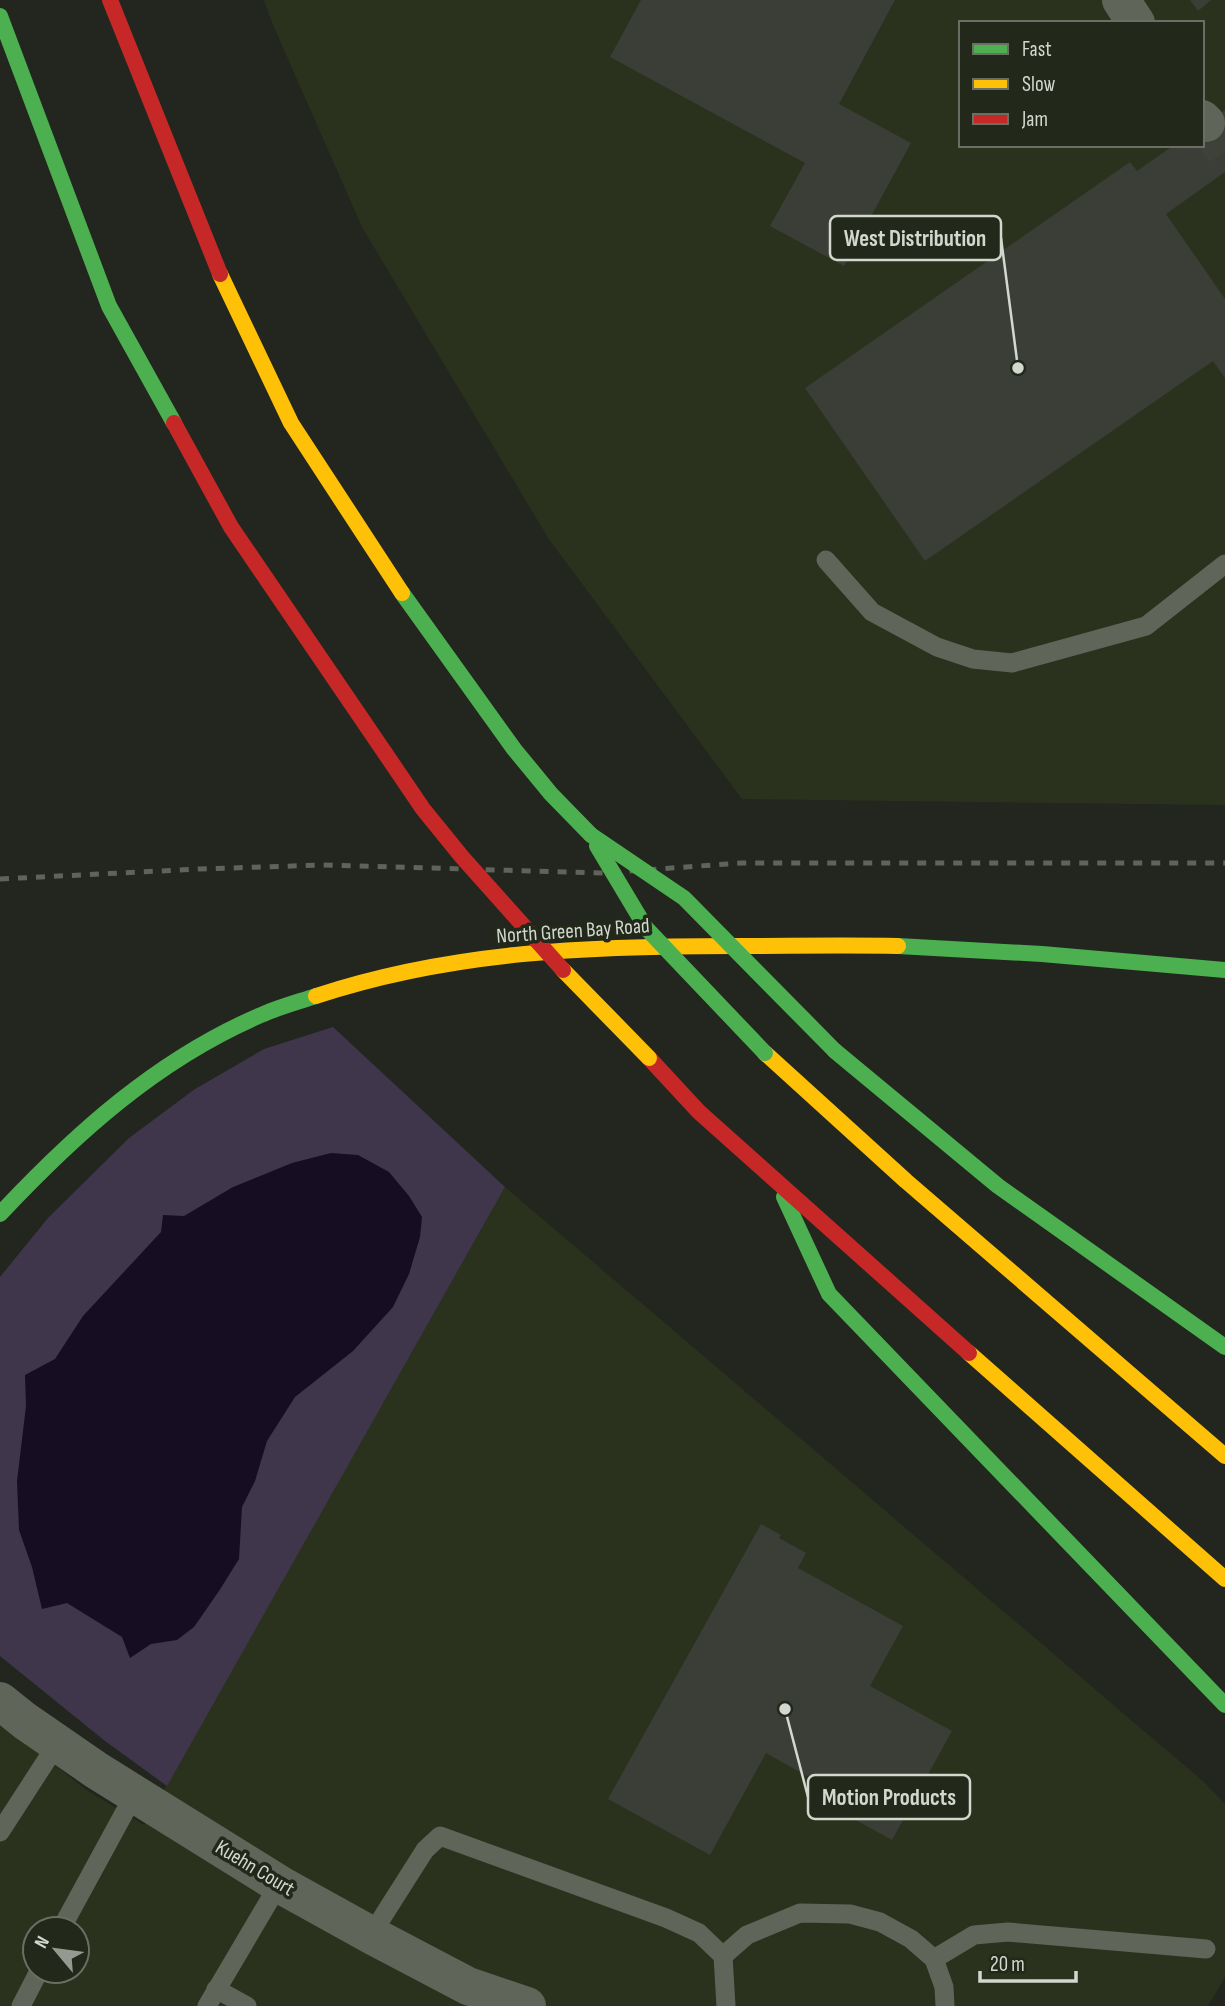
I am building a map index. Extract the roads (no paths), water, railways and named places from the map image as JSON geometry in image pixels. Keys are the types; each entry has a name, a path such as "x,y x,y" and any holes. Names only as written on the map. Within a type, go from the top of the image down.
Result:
{"main road":[{"path":"110,0 222,278 291,422 389,576 514,749 551,794 591,835 684,898 835,1051 998,1186 1225,1348"},
{"path":"0,16 109,306 231,527 435,825 557,965 699,1112 1225,1579"},
{"path":"591,835 646,928 765,1053 906,1181 1225,1456"},
{"name":"North Green Bay Road","path":"0,1214 41,1170 93,1121 144,1082 199,1046 258,1015 353,984 440,964 550,951 606,948 858,945 994,951 1225,970"},
{"path":"0,1190 41,1170"},
{"path":"777,1183 829,1294 1225,1704"}],"street":[{"path":"1121,0 1135,21"},
{"name":"Kuehn Court","path":"0,1701 57,1744 134,1795 279,1884 468,1986 527,2006"}],"lane":[{"path":"826,560 873,612 937,647 973,659 1012,663 1146,626 1225,564"},
{"path":"0,1832 57,1744"},
{"path":"69,1915 134,1795"},
{"path":"371,1935 425,1850 440,1836 666,1917 699,1933 723,1956 726,2006"},
{"path":"247,2006 211,1997 279,1884"},
{"path":"723,1956 747,1936 800,1913 850,1914 880,1922 911,1939 934,1959 944,1987 945,2006"},
{"path":"934,1959 974,1935 1008,1932 1206,1949"},
{"path":"21,2006 32,1985"}],"tunnel":[{"path":"1206,123 1225,152"}],"railway":[{"path":"0,879 323,865 603,873 741,863 1225,863"}],"place":[{"name":"West Distribution","path":"1018,368"},
{"name":"Motion Products","path":"785,1709"}]}
